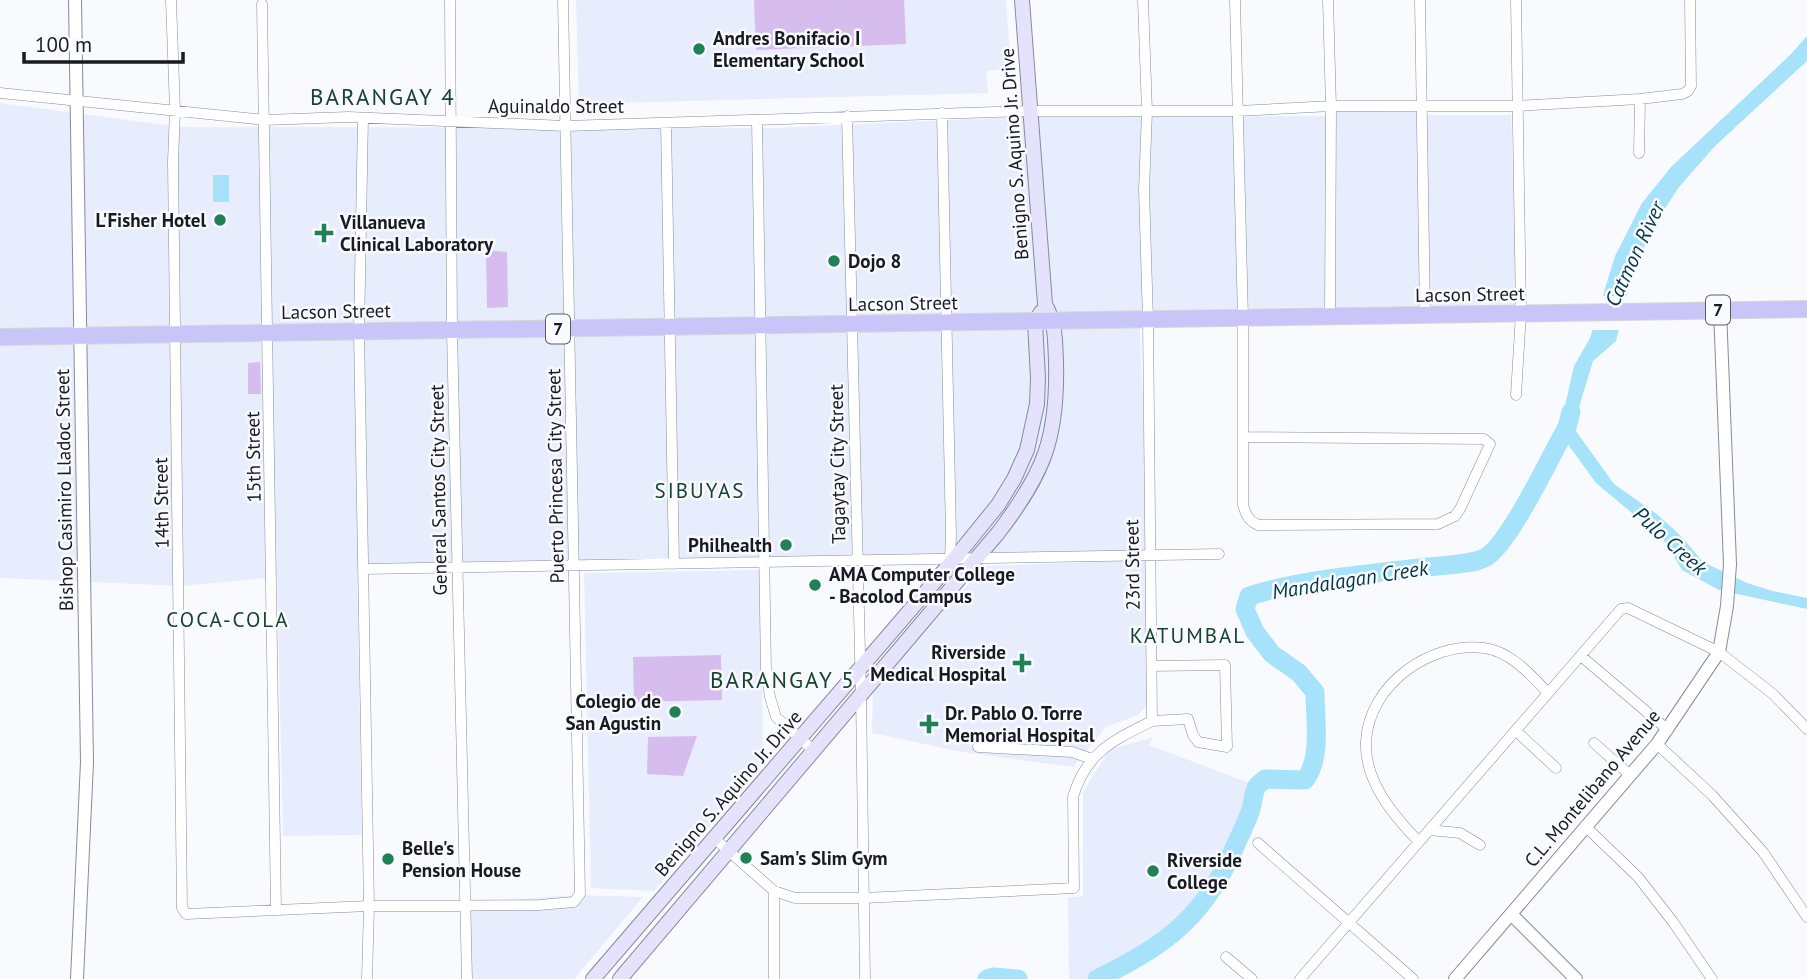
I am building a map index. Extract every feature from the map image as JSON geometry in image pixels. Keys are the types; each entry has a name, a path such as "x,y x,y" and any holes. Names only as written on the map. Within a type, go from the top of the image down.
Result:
{"main road":[{"name":"Benigno S. Aquino Jr. Drive","path":"620,979 977,558 1027,493 1045,456 1056,411 1054,322 1045,304 1022,0"},
{"path":"1035,322 1045,304"},
{"name":"Lacson Street","path":"0,337 1807,309"},
{"name":"Benigno S. Aquino Jr. Drive","path":"593,979 998,505 1027,450 1037,404 1035,322"},
{"path":"647,916 662,929"}],"street":[{"name":"Bishop Casimiro Lladoc Street","path":"75,0 87,762 77,979"},
{"name":"14th Street","path":"171,0 175,110 173,162 182,908 186,915 276,911"},
{"name":"General Santos City Street","path":"450,0 452,331 467,979"},
{"name":"Puerto Princesa City Street","path":"464,906 569,903 578,900 580,894 563,0"},
{"name":"23rd Street","path":"1143,0 1147,111 1144,190 1152,721"},
{"path":"1235,0 1243,319 1242,437 1243,505 1248,517 1258,524 1437,524 1455,516 1460,509 1490,444 1484,439 1242,437"},
{"path":"1328,0 1331,106 1329,318"},
{"path":"1420,0 1425,316"},
{"path":"1516,0 1521,313 1516,395"},
{"name":"Aguinaldo Street","path":"0,93 265,120 363,118 566,126 1029,111 1517,106 1640,99 1688,92 1691,86 1690,0"},
{"name":"15th Street","path":"262,4 276,911"},
{"path":"1639,153 1640,99"},
{"path":"942,113 952,558"},
{"name":"Tagaytay City Street","path":"847,117 865,979"},
{"path":"363,118 359,332 369,906 367,979"},
{"path":"757,120 766,670 769,697 776,716 814,751"},
{"path":"666,123 674,564"},
{"name":"C.L. Montelibano Avenue","path":"1455,979 1657,744 1719,652 1727,606 1730,564 1720,310"},
{"path":"363,569 1219,554"},
{"path":"1300,979 1621,610 1628,608 1719,652 1773,694 1807,729"},
{"path":"1419,842 1395,817 1380,794 1371,771 1366,741 1374,708 1395,679 1425,659 1452,649 1485,648 1512,659 1548,693"},
{"path":"1581,656 1668,730"},
{"path":"714,838 775,891 795,898 863,898 1074,888 1073,796 1077,783 1092,759 1108,743 1152,721 1188,719 1198,742 1227,747 1225,665 1152,666"},
{"path":"1516,731 1556,768"},
{"path":"1594,743 1630,775"},
{"path":"1657,744 1712,795 1763,852 1807,917"},
{"path":"978,747 1072,752 1092,759"},
{"path":"1585,826 1638,877 1712,979"},
{"path":"1429,830 1460,833 1480,845"},
{"path":"1258,843 1413,979"},
{"path":"774,979 775,891"},
{"path":"276,911 369,906 464,906"},
{"path":"1512,915 1576,979"},
{"path":"1226,957 1252,979"}],"shaded area":[{"path":"576,0 1006,0 1011,69 986,71 988,93 579,104"},
{"path":"754,0 904,0 906,44 756,50"},
{"path":"0,103 181,127 772,128 1018,117 1334,116 1335,110 1420,112 1420,115 1511,115 1519,304 1139,310 1149,555 357,570 362,835 283,836 277,577 181,586 0,578"},
{"path":"486,250 507,252 508,307 487,308"},
{"path":"260,362 261,394 248,394 248,363"},
{"name":"Riverside Medical Hospital","path":"1145,560 1149,687 1146,706 1138,715 1106,727 1073,767 962,752 872,733 873,690 915,640 986,566"},
{"name":"Colegio de San Agustin","path":"761,570 763,762 654,891 591,888 584,573"},
{"path":"721,655 722,700 634,702 633,657"},
{"path":"697,736 683,776 647,774 648,737"},
{"name":"Riverside College","path":"1153,737 1149,745 1257,786 1250,814 1211,892 1192,917 1165,941 1130,963 1097,979 1069,979 1068,898 1083,896 1083,792 1109,750"},
{"path":"575,895 643,897 574,979 468,979 468,903"}],"water":[{"path":"1807,36 1807,61 1715,146 1679,187 1660,216 1634,266 1616,341 1593,361 1573,427 1614,484 1658,515 1682,537 1703,562 1747,583 1807,598 1807,609 1719,590 1682,570 1663,539 1596,483 1559,432 1574,366 1590,338 1615,256 1642,203 1672,166"},
{"path":"213,175 229,175 229,202 213,202"}],"pier":[{"path":"1599,296 1630,296 1622,330 1589,330"}],"waterway":[{"name":"Mandalagan Creek","path":"1097,979 1144,953 1182,926 1212,890 1225,868 1251,809 1257,786 1265,779 1305,780 1314,761 1315,692 1299,673 1272,654 1255,632 1245,609 1249,596 1311,582 1463,563 1486,557 1496,549 1518,517 1567,427 1571,412"},
{"name":"Mandalagan Creek","path":"987,979 1018,979"}],"place":[{"name":"Andres Bonifacio I Elementary School","path":"699,49"},
{"name":"L'Fisher Hotel","path":"220,220"},
{"name":"Villanueva Clinical Laboratory","path":"324,233"},
{"name":"Dojo 8","path":"834,261"},
{"name":"Philhealth","path":"786,545"},
{"name":"AMA Computer College - Bacolod Campus","path":"815,585"},
{"name":"Riverside Medical Hospital","path":"1022,663"},
{"name":"Colegio de San Agustin","path":"675,712"},
{"name":"Dr. Pablo O. Torre Memorial Hospital","path":"929,724"},
{"name":"Sam's Slim Gym","path":"746,858"},
{"name":"Belle's Pension House","path":"388,859"},
{"name":"Riverside College","path":"1153,871"}],"district":[{"name":"BARANGAY 4","path":"383,97"},
{"name":"SIBUYAS","path":"700,491"},
{"name":"COCA-COLA","path":"228,620"},
{"name":"KATUMBAL","path":"1188,636"},
{"name":"BARANGAY 5","path":"783,680"}],"water label":[{"name":"Catmon River","path":"1635,254"},
{"name":"Pulo Creek","path":"1670,541"}]}
